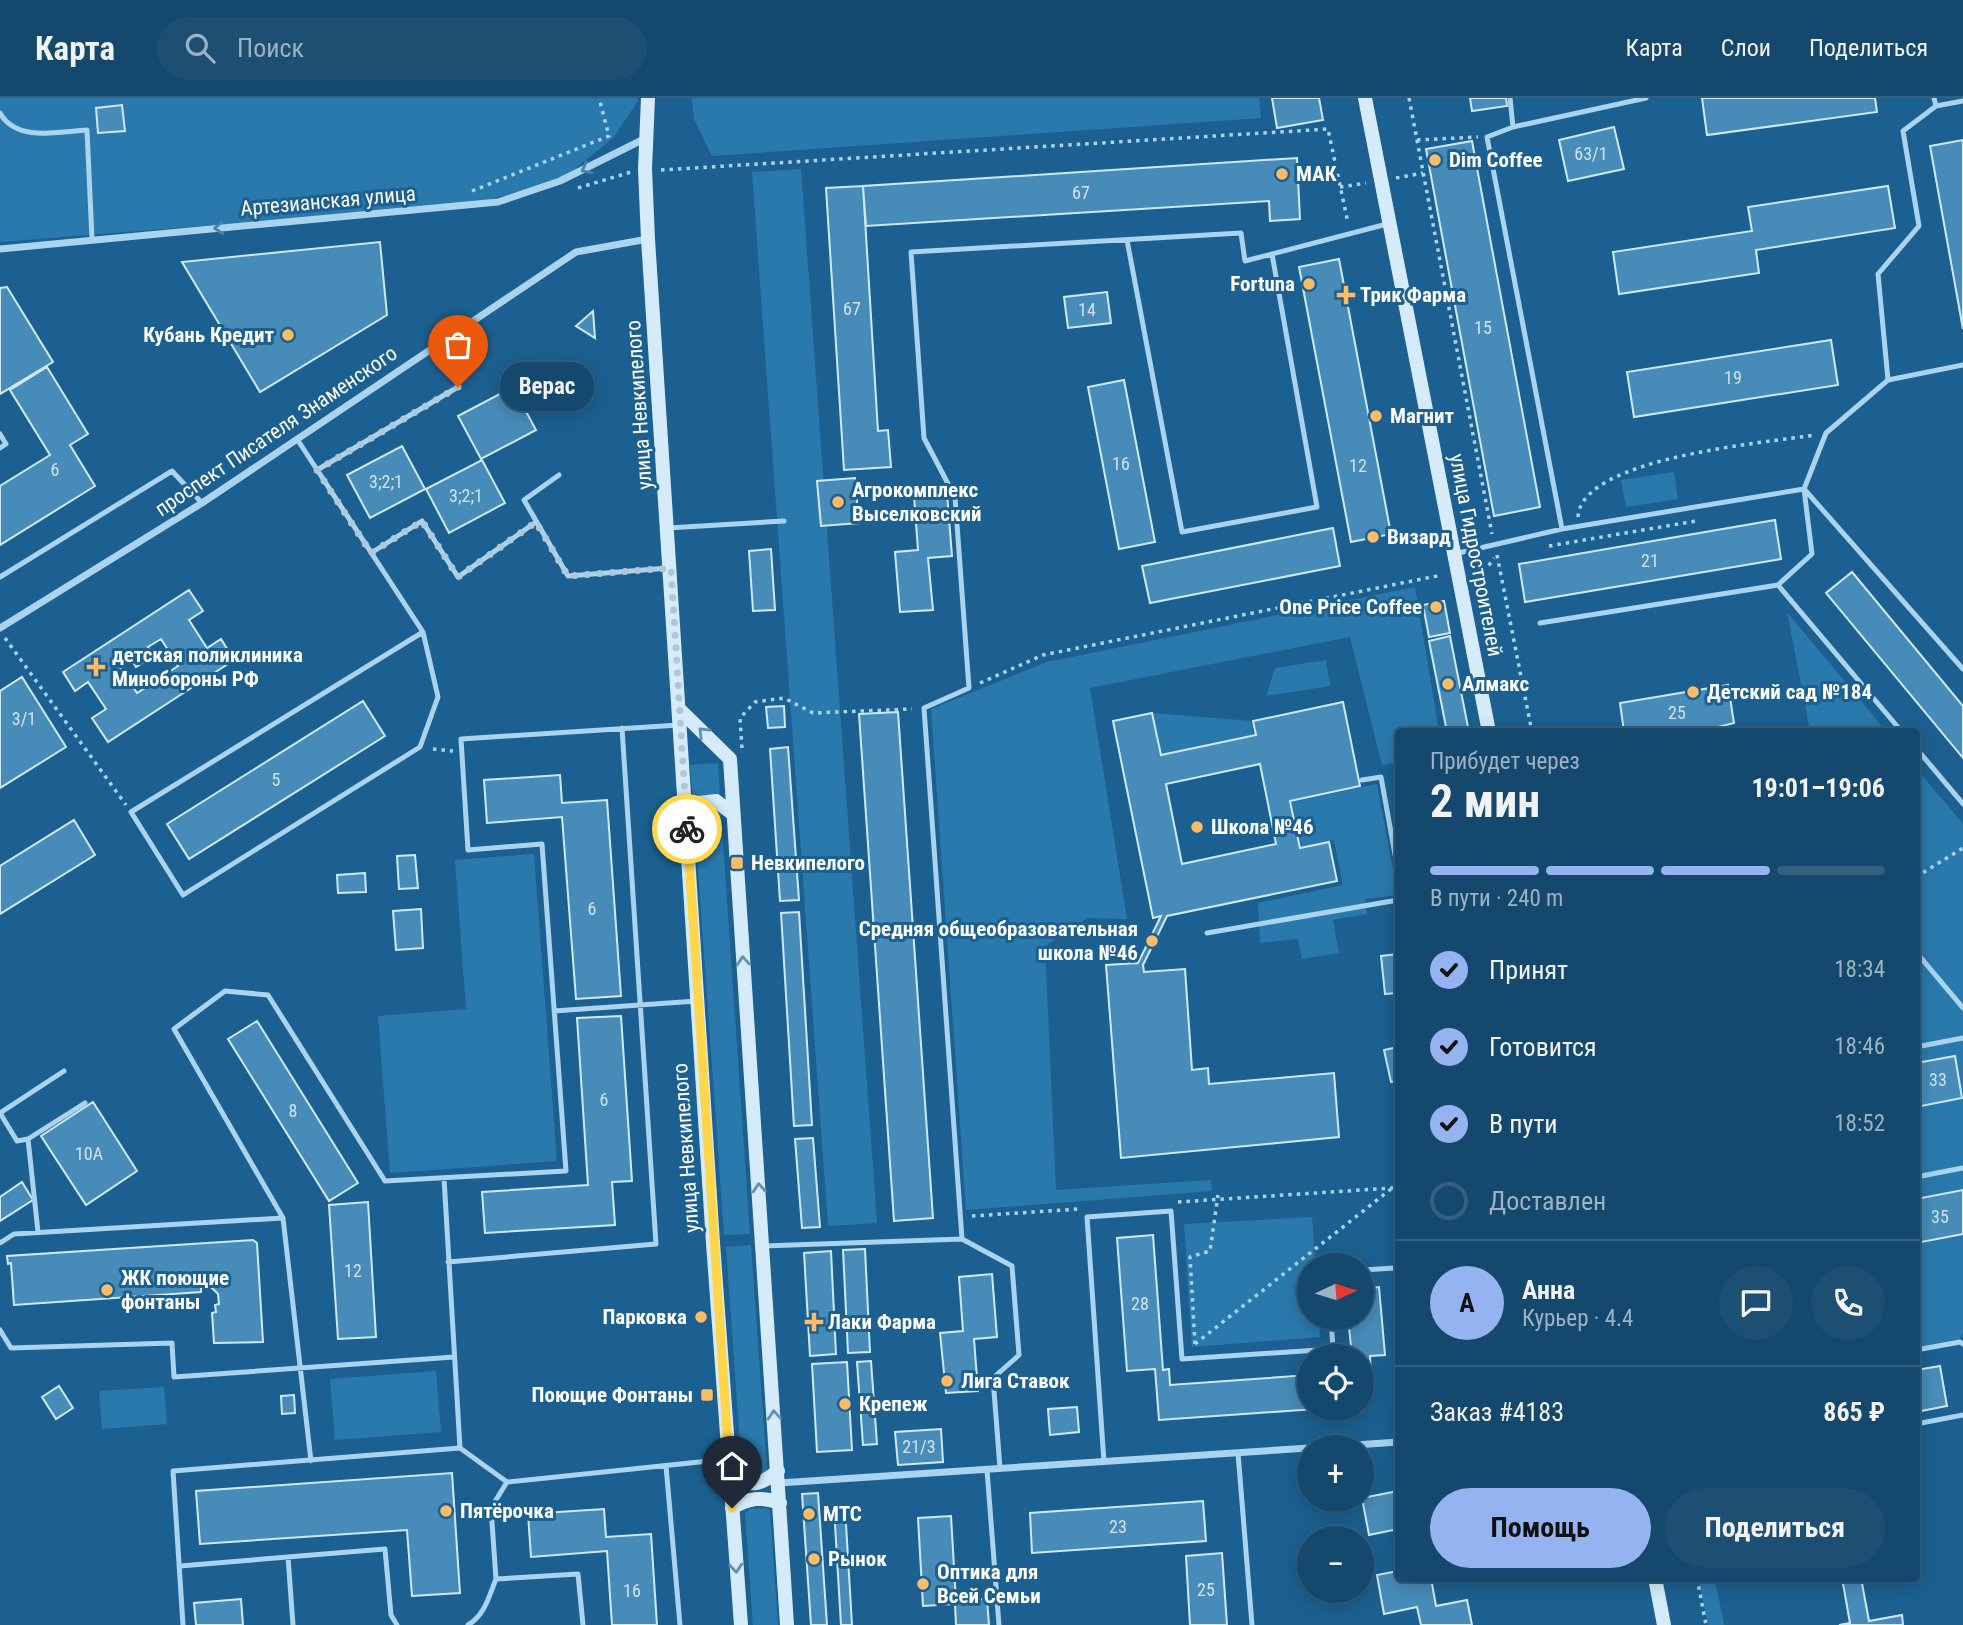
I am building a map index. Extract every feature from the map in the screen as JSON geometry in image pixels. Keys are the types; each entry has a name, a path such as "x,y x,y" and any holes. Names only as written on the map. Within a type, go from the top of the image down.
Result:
{"street":[{"name":"улица Невкипелого","path":"648,98 648,239 697,1001 741,1625"},
{"name":"улица Гидростроителей","path":"1365,98 1488,728"},
{"name":"Артезианская улица","path":"0,249 498,202 560,181 646,138"},
{"name":"проспект Писателя Знаменского","path":"0,629 202,503 576,251 648,239"},
{"path":"680,709 730,759 788,1625"},
{"path":"686,817 698,803 716,801 733,814"},
{"path":"1374,1444 1395,1443"},
{"path":"729,1476 747,1484 779,1477 987,1470 1297,1449"},
{"path":"732,1508 748,1499 765,1497 780,1503"},
{"path":"1656,1582 1664,1625"}],"lane":[{"path":"1510,98 1513,127"},
{"path":"1562,529 1487,137 1513,127 1646,98"},
{"path":"1934,98 1936,106"},
{"path":"1888,380 1878,274 1919,226 1903,131 1936,106 1963,101"},
{"path":"0,113 6,123 31,134 87,130 92,239"},
{"path":"962,1239 924,708 969,688 955,497 924,438 911,252 1241,233 1245,261 1390,223"},
{"path":"1127,240 1182,532 1317,507 1272,254"},
{"path":"1540,623 1778,585 1812,554 1804,489 1826,433 1888,380 1963,365"},
{"path":"317,470 458,387"},
{"path":"0,434 6,444 0,448"},
{"path":"297,439 423,632 438,697 420,747 183,895 131,812 423,632"},
{"path":"0,576 172,471 202,503"},
{"path":"559,475 524,500 568,576 671,568"},
{"path":"1454,554 1562,529 1804,489"},
{"path":"1804,489 1963,669"},
{"path":"371,553 422,521 458,577 536,522"},
{"path":"668,528 784,521"},
{"path":"1778,585 1899,728"},
{"path":"311,1461 283,1218 174,1029 225,991 268,995 385,1181 566,1171 541,844 468,850 461,738 680,725"},
{"path":"448,1262 656,1244 622,728"},
{"path":"1920,753 1963,804"},
{"path":"1362,780 1381,778 1395,855"},
{"path":"1207,933 1395,901"},
{"path":"1920,957 1963,1008"},
{"path":"554,1011 697,1001"},
{"path":"1920,1046 1963,1038"},
{"path":"64,1071 0,1113 17,1140 28,1139 85,1103"},
{"path":"28,1139 38,1232"},
{"path":"1920,1176 1963,1168"},
{"path":"444,1178 460,1448"},
{"path":"1104,1462 1087,1217 1171,1211 1182,1359 1332,1349 1331,1330"},
{"path":"0,1243 14,1234 283,1218"},
{"path":"763,1246 962,1239 1012,1266 1019,1355 993,1378 1000,1468"},
{"path":"1374,1269 1395,1268"},
{"path":"0,1330 11,1348 172,1343 174,1377 454,1357"},
{"path":"1920,1349 1963,1344"},
{"path":"1920,1423 1963,1416"},
{"path":"183,1625 173,1471 460,1448 506,1482 728,1459"},
{"path":"1238,1453 1252,1625"},
{"path":"666,1466 680,1625"},
{"path":"987,1470 999,1625"},
{"path":"468,1625 476,1623 496,1579 491,1508 506,1482"},
{"path":"180,1566 385,1549 391,1615 397,1625"},
{"path":"288,1557 293,1625"},
{"path":"496,1579 579,1574 583,1625"}],"path":[{"path":"463,194 609,136 599,98"},
{"path":"1409,98 1531,728"},
{"path":"661,170 1328,129 1350,234"},
{"path":"1417,140 1487,137"},
{"path":"1394,178 1423,173"},
{"path":"1340,187 1374,181"},
{"path":"1577,527 1578,511 1584,499 1623,470 1674,457 1826,433"},
{"path":"1537,548 1698,520"},
{"path":"969,688 1043,655 1458,571 1477,573 1487,568 1497,554 1510,552"},
{"path":"0,629 131,812"},
{"path":"743,759 740,718 755,702 784,698 813,713 924,708"},
{"path":"420,747 462,752"},
{"path":"1920,875 1963,848"},
{"path":"1218,1195 1210,1251 1190,1257 1195,1344 1392,1188"},
{"path":"1698,1582 1706,1625"}],"shaded area":[{"path":"0,98 638,98 638,101 613,138 560,181 467,205 0,242"},
{"path":"692,98 1259,98 1261,118 712,156 694,119"},
{"path":"801,169 877,1223 828,1226 752,172"},
{"path":"1674,472 1678,499 1626,507 1621,480"},
{"path":"1415,587 1438,728 1395,728 1395,763 1382,765 1350,637 1090,688 1127,919 1087,918 1045,946 1056,1190 1211,1180 1212,1191 966,1210 931,709 1047,662"},
{"path":"1787,612 1884,728 1809,728"},
{"path":"1326,660 1330,686 1266,696 1275,668"},
{"path":"1153,713 1251,721 1254,735 1162,754"},
{"path":"718,763 720,797 715,794 693,799 690,765"},
{"path":"1920,773 1963,824 1963,1333 1959,1340 1920,1347"},
{"path":"1377,784 1395,879 1395,895 1365,899 1367,914 1333,920 1339,953 1302,959 1298,939 1260,943 1258,903 1343,885 1334,840 1302,847 1292,802"},
{"path":"699,809 716,809 721,813 750,1234 724,1235 694,814"},
{"path":"534,854 557,1161 390,1173 378,1016 466,1009 455,860"},
{"path":"1312,1217 1314,1253 1297,1253 1297,1330 1320,1330 1320,1337 1192,1347 1184,1224"},
{"path":"751,1245 767,1470 764,1474 748,1476 742,1472 726,1247"},
{"path":"436,1371 441,1432 335,1440 330,1379"},
{"path":"164,1387 167,1424 102,1429 99,1391"},
{"path":"750,1509 770,1510 778,1625 753,1625 745,1513"},
{"path":"1699,1582 1716,1582 1724,1625 1708,1625"}],"building":[{"path":"1272,98 1319,98 1323,120 1277,128"},
{"path":"1470,98 1506,98 1507,106 1472,111"},
{"path":"1702,98 1875,98 1877,112 1707,135"},
{"path":"122,105 125,131 98,133 96,108"},
{"path":"1614,127 1624,169 1568,181 1559,140"},
{"path":"1963,140 1963,329 1930,146"},
{"path":"1472,141 1540,507 1494,516 1426,149"},
{"path":"1297,158 1300,219 1270,221 1269,201 866,226 863,186"},
{"path":"863,186 878,431 888,430 891,467 844,470 826,188"},
{"path":"1888,186 1895,228 1756,250 1759,273 1619,294 1613,252 1752,231 1748,207"},
{"path":"380,242 387,315 260,392 182,262"},
{"path":"1339,259 1391,534 1351,542 1299,267"},
{"path":"7,287 53,362 0,394 0,288"},
{"path":"1107,292 1111,323 1068,328 1064,297"},
{"path":"593,311 595,338 576,326"},
{"path":"1831,340 1838,385 1634,417 1627,372"},
{"path":"47,367 88,434 70,445 95,486 0,545 0,486 50,455 10,390"},
{"path":"1124,380 1155,542 1119,549 1088,387"},
{"path":"513,387 536,430 481,459 458,416"},
{"path":"402,446 425,489 370,518 347,475"},
{"path":"482,460 505,503 449,533 426,489"},
{"name":"Агрокомплекс Выселковский","path":"855,478 859,523 821,526 817,481"},
{"path":"947,493 952,556 928,558 933,610 900,612 895,552 918,550 914,496"},
{"path":"1775,520 1781,559 1525,602 1519,564"},
{"path":"1333,528 1340,566 1150,603 1142,566"},
{"path":"771,549 775,610 753,611 749,551"},
{"path":"1852,572 1963,706 1963,758 1826,593"},
{"name":"детская поликлиника Минобороны РФ","path":"189,590 203,611 189,620 207,648 221,639 234,660 108,742 92,718 106,709 88,682 75,691 63,672","holes":["161,639 178,666 137,693 120,666 131,659 136,667 154,655 148,647"]},
{"path":"1444,601 1450,633 1429,637 1423,605"},
{"name":"Алмакс","path":"1450,636 1468,727 1446,728 1429,641"},
{"path":"22,677 66,747 0,788 0,691"},
{"path":"1728,685 1734,723 1714,728 1623,728 1620,703"},
{"path":"363,701 385,736 189,859 167,824"},
{"name":"Средняя общеобразовательная школа №46","path":"1343,702 1360,786 1290,801 1300,848 1329,842 1337,881 1167,916 1143,965 1144,972 1185,969 1192,1070 1208,1068 1209,1084 1334,1073 1339,1137 1121,1158 1106,965 1138,963 1161,916 1153,918 1113,721 1152,713 1161,755 1256,735 1253,721","holes":["1260,764 1276,844 1182,864 1166,784"]},
{"path":"784,706 785,727 768,728 766,707"},
{"path":"898,712 933,1218 894,1221 859,714"},
{"path":"788,747 799,900 780,901 770,749"},
{"path":"560,775 562,803 607,800 621,996 576,999 562,817 487,823 484,780"},
{"path":"74,820 95,855 0,914 0,866"},
{"path":"415,855 418,888 399,889 397,856"},
{"path":"365,873 366,892 338,893 337,875"},
{"path":"421,909 423,948 396,950 393,911"},
{"path":"799,912 812,1125 794,1126 781,913"},
{"path":"1395,954 1395,993 1385,994 1381,956"},
{"path":"621,1016 632,1181 612,1182 615,1225 485,1233 482,1192 588,1185 577,1018"},
{"path":"257,1021 358,1183 329,1201 228,1039"},
{"path":"1395,1048 1395,1081 1391,1082 1384,1050"},
{"path":"1955,1056 1962,1098 1920,1106 1920,1062"},
{"path":"93,1102 137,1171 86,1205 41,1136"},
{"path":"813,1138 820,1227 802,1228 795,1139"},
{"path":"22,1182 33,1200 0,1221 0,1197"},
{"path":"1963,1190 1963,1234 1920,1242 1920,1198"},
{"path":"368,1202 376,1337 338,1339 329,1205"},
{"path":"1153,1235 1163,1370 1169,1369 1170,1385 1297,1376 1297,1410 1159,1420 1155,1369 1127,1371 1117,1238"},
{"name":"ЖК поющие фонтаны","path":"253,1240 257,1243 263,1342 214,1343 212,1313 216,1312 215,1305 219,1304 218,1294 212,1288 201,1288 201,1292 14,1305 11,1263 8,1264 7,1256"},
{"path":"865,1249 870,1352 848,1353 843,1250"},
{"path":"831,1251 836,1354 810,1356 804,1253"},
{"path":"992,1274 997,1337 974,1339 978,1391 946,1393 940,1333 963,1331 959,1277"},
{"path":"1379,1287 1385,1355 1374,1356 1374,1344 1351,1344 1349,1330 1374,1330 1374,1288"},
{"path":"871,1361 877,1444 863,1445 857,1362"},
{"path":"847,1362 852,1450 817,1452 812,1364"},
{"path":"1940,1366 1947,1406 1920,1411 1920,1369"},
{"path":"59,1386 73,1408 56,1419 42,1397"},
{"path":"294,1395 295,1413 282,1414 281,1396"},
{"path":"1077,1407 1079,1432 1050,1435 1048,1409"},
{"path":"941,1429 943,1462 898,1465 895,1432"},
{"path":"452,1473 460,1593 412,1596 407,1530 200,1544 196,1491"},
{"path":"1395,1492 1395,1530 1374,1534 1374,1526 1367,1526 1365,1512 1374,1512 1374,1496"},
{"name":"Рынок","path":"818,1493 827,1625 811,1625 802,1494"},
{"path":"1203,1501 1206,1541 1032,1553 1030,1513"},
{"path":"845,1507 852,1625 841,1625 834,1508"},
{"path":"604,1509 606,1537 651,1534 657,1625 612,1625 607,1551 531,1557 528,1514"},
{"path":"951,1516 956,1601 987,1599 989,1625 956,1625 955,1604 923,1606 918,1518"},
{"path":"1222,1553 1227,1625 1190,1625 1186,1556"},
{"path":"1395,1572 1395,1582 1432,1582 1436,1606 1467,1600 1472,1625 1421,1625 1417,1607 1384,1614 1377,1575"},
{"path":"1843,1582 1862,1582 1869,1621 1902,1615 1903,1625 1839,1625 1850,1623"},
{"path":"241,1599 243,1625 196,1625 194,1603"}],"way so far":[{"path":"458,387 317,470 371,553 422,521 458,577 536,522 568,576 671,568 687,829"}],"place":[{"name":"Dim Coffee","path":"1435,160"},
{"name":"МАК","path":"1282,174"},
{"name":"Fortuna","path":"1309,284"},
{"name":"Трик Фарма","path":"1346,295"},
{"name":"Кубань Кредит","path":"288,335"},
{"name":"Верас","path":"458,387"},
{"name":"Магнит","path":"1376,416"},
{"name":"Агрокомплекс Выселковский","path":"838,502"},
{"name":"Визард","path":"1373,537"},
{"name":"One Price Coffee","path":"1436,607"},
{"name":"детская поликлиника Минобороны РФ","path":"96,667"},
{"name":"Алмакс","path":"1448,684"},
{"name":"Детский сад №184","path":"1693,692"},
{"name":"Школа №46","path":"1197,827"},
{"name":"Невкипелого","path":"737,863"},
{"name":"Средняя общеобразовательная школа №46","path":"1152,941"},
{"name":"ЖК поющие фонтаны","path":"107,1290"},
{"name":"Парковка","path":"701,1317"},
{"name":"Лаки Фарма","path":"814,1322"},
{"name":"Лига Ставок","path":"947,1381"},
{"name":"Поющие Фонтаны","path":"707,1395"},
{"name":"Крепеж","path":"845,1404"},
{"name":"Пятёрочка","path":"446,1511"},
{"name":"МТС","path":"809,1514"},
{"name":"Рынок","path":"814,1559"},
{"name":"Оптика для Всей Семьи","path":"923,1584"}],"route":[{"path":"687,829 732,1508"}]}
